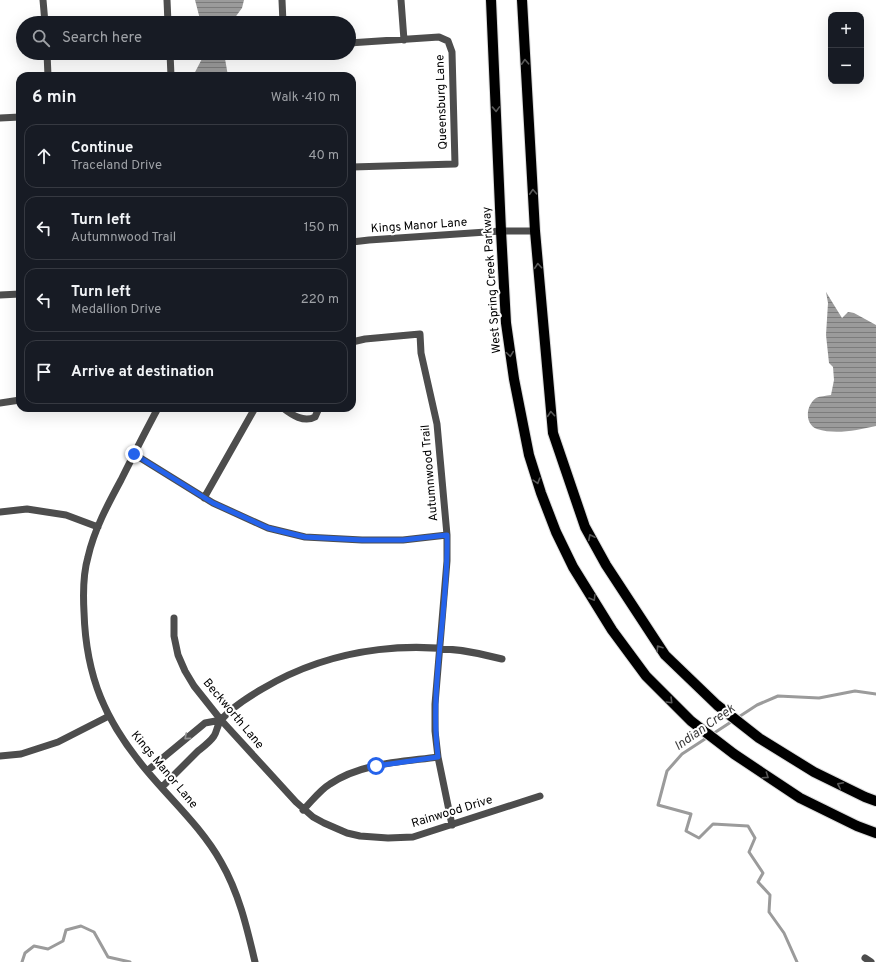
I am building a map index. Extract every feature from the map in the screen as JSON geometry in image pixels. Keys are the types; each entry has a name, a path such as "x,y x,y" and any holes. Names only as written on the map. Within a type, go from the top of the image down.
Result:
{"main road":[{"name":"West Spring Creek Parkway","path":"491,0 506,324 514,380 529,455 541,493 556,532 573,567 612,630 646,676 691,721 734,754 800,798 857,826 876,833"},
{"path":"522,0 535,231 553,433 585,526 606,565 665,656 717,705 759,738 814,772 876,801"}],"street":[{"path":"43,0 44,16"},
{"path":"167,0 168,16"},
{"path":"282,0 283,16"},
{"path":"356,43 404,40 401,0"},
{"name":"Queensburg Lane","path":"356,167 455,164 452,52 448,41 439,37 404,40"},
{"path":"47,60 48,72"},
{"path":"170,60 171,72"},
{"path":"0,118 16,117"},
{"name":"Kings Manor Lane","path":"356,242 501,231 535,231"},
{"path":"0,295 16,294"},
{"name":"Autumnwood Trail","path":"356,341 420,334 421,353 437,424 447,535 447,561 435,704 435,731 438,757 452,825"},
{"path":"0,403 16,401"},
{"name":"Kings Manor Lane","path":"156,412 104,513 88,557 83,600 90,668 96,689 126,744 147,771 197,828 221,862 242,910 248,929 255,962"},
{"path":"204,498 253,412"},
{"path":"290,412 302,419 309,420 315,417 317,412"},
{"path":"134,454 213,503 268,528 305,537 362,540 403,540 447,535"},
{"path":"0,512 27,509 66,515 98,527"},
{"name":"Beckworth Lane","path":"174,618 176,645 185,671 194,686 221,720 303,810"},
{"path":"162,787 214,736 221,720 247,699 266,686 322,662 350,654 400,647 440,648 488,655 502,659"},
{"path":"0,756 21,754 58,742 110,716"},
{"path":"147,771 205,723 221,720"},
{"path":"303,810 320,791 350,772 376,766 438,757"},
{"name":"Rainwood Drive","path":"303,810 334,828 347,833 374,838 413,837 540,796"}],"shaded area":[{"path":"195,0 244,0 242,8 236,16 199,16"},
{"path":"201,60 225,60 227,72 195,72"},
{"path":"826,292 842,318 848,312 854,313 876,325 876,426 832,432 813,427 808,419 808,410 810,405 818,397 831,395 834,380 833,367 829,363 826,335 828,303"}],"waterway":[{"name":"Indian Creek","path":"797,962 784,933 769,912 770,895 758,882 763,873 749,852 755,838 748,826 713,824 699,838 686,831 691,814 658,805 667,771 682,754 757,705 778,696 819,698 855,691 876,694"},
{"name":"Indian Creek","path":"22,962 25,953 34,946 48,949 63,941 66,930 81,926 94,932 108,957 130,962"}],"route":[{"path":"134,454 213,503 268,528 305,537 362,540 403,540 447,535 447,561 435,704 435,731 438,757 376,766"}]}
